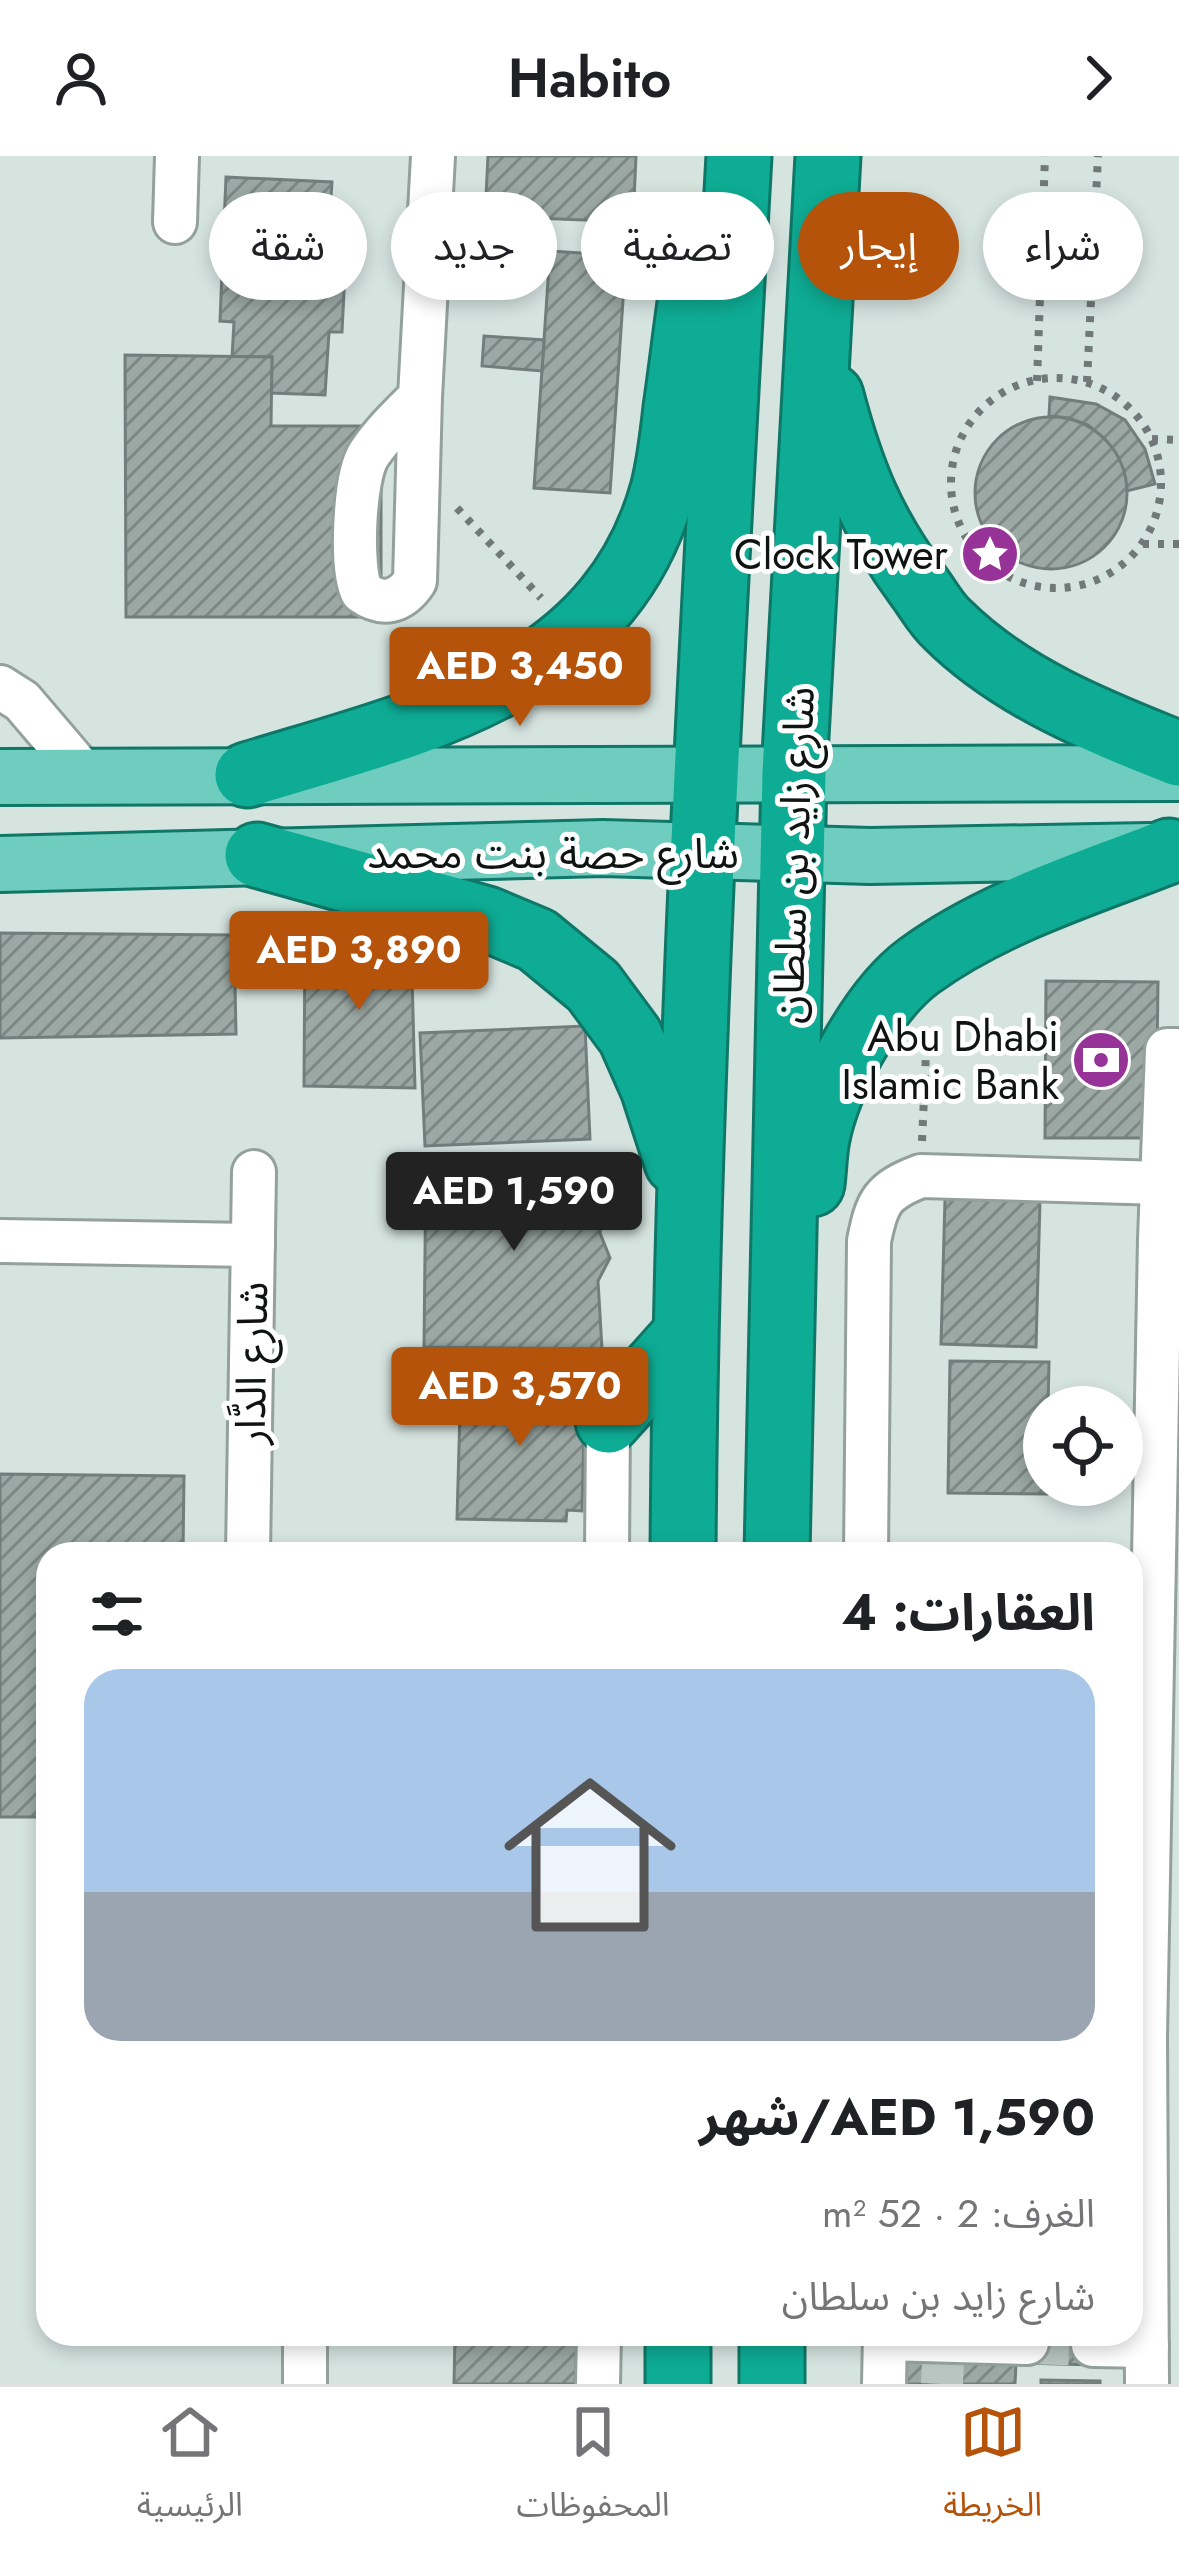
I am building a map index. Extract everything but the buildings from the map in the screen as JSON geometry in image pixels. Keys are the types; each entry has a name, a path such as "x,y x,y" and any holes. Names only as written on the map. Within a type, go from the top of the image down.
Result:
{"highway":[{"path":"248,775 479,698 574,634 604,603 648,530 663,490 695,267 718,156"},
{"path":"683,1542 684,1336 701,851 739,156"},
{"name":"شارع زايد بن سلطان","path":"782,1542 791,854 828,156"},
{"path":"819,349 860,491 899,561 945,623 1033,688 1179,754"},
{"path":"783,1542 817,1136 841,1070 869,1022 915,969 962,938 1033,904 1174,851"},
{"path":"257,855 487,919 537,940 593,986 630,1036 653,1088 691,1204"},
{"path":"608,1421 684,1336"},
{"path":"678,2346 678,2384"},
{"path":"772,2346 772,2384"}],"main road":[{"name":"شارع حصة بنت محمد","path":"0,777 1179,773"},
{"name":"شارع حصة بنت محمد","path":"0,863 603,848 870,856 1174,851"}],"street":[{"path":"175,222 177,156"},
{"path":"420,397 381,438 361,471 354,569 362,592 373,600 398,600 415,581 433,156"},
{"path":"0,687 22,700 86,776"},
{"path":"1096,2346 1147,2365 1162,2036 1162,1184 1173,1070"},
{"name":"شارع الدَّار","path":"248,1542 254,1172"},
{"path":"866,1542 869,1241 883,1196 921,1176 1162,1184"},
{"path":"0,1241 253,1245"},
{"path":"607,1542 608,1421"},
{"path":"305,2346 305,2384"},
{"path":"598,2346 598,2384"},
{"path":"884,2384 885,2346"},
{"path":"922,2346 943,2351 996,2346"}],"path":[{"path":"1037,381 1045,156"},
{"path":"1087,382 1098,156"},
{"path":"1053,378 1087,382 1114,394 1136,413 1152,439 1161,474 1158,510 1143,544 1118,569 1085,585 1050,590 1015,581 984,562 962,532 952,497 953,460 967,426 990,401 1019,384 1053,378"},
{"path":"1152,439 1179,440"},
{"path":"418,492 440,494 463,514 574,634"},
{"path":"1143,544 1179,544"},
{"path":"921,1176 926,1053"}],"tunnel":[{"path":"942,2384 943,2362"}],"place":[{"name":"Clock Tower","path":"990,554"},
{"name":"Abu Dhabi Islamic Bank","path":"1101,1060"}]}
